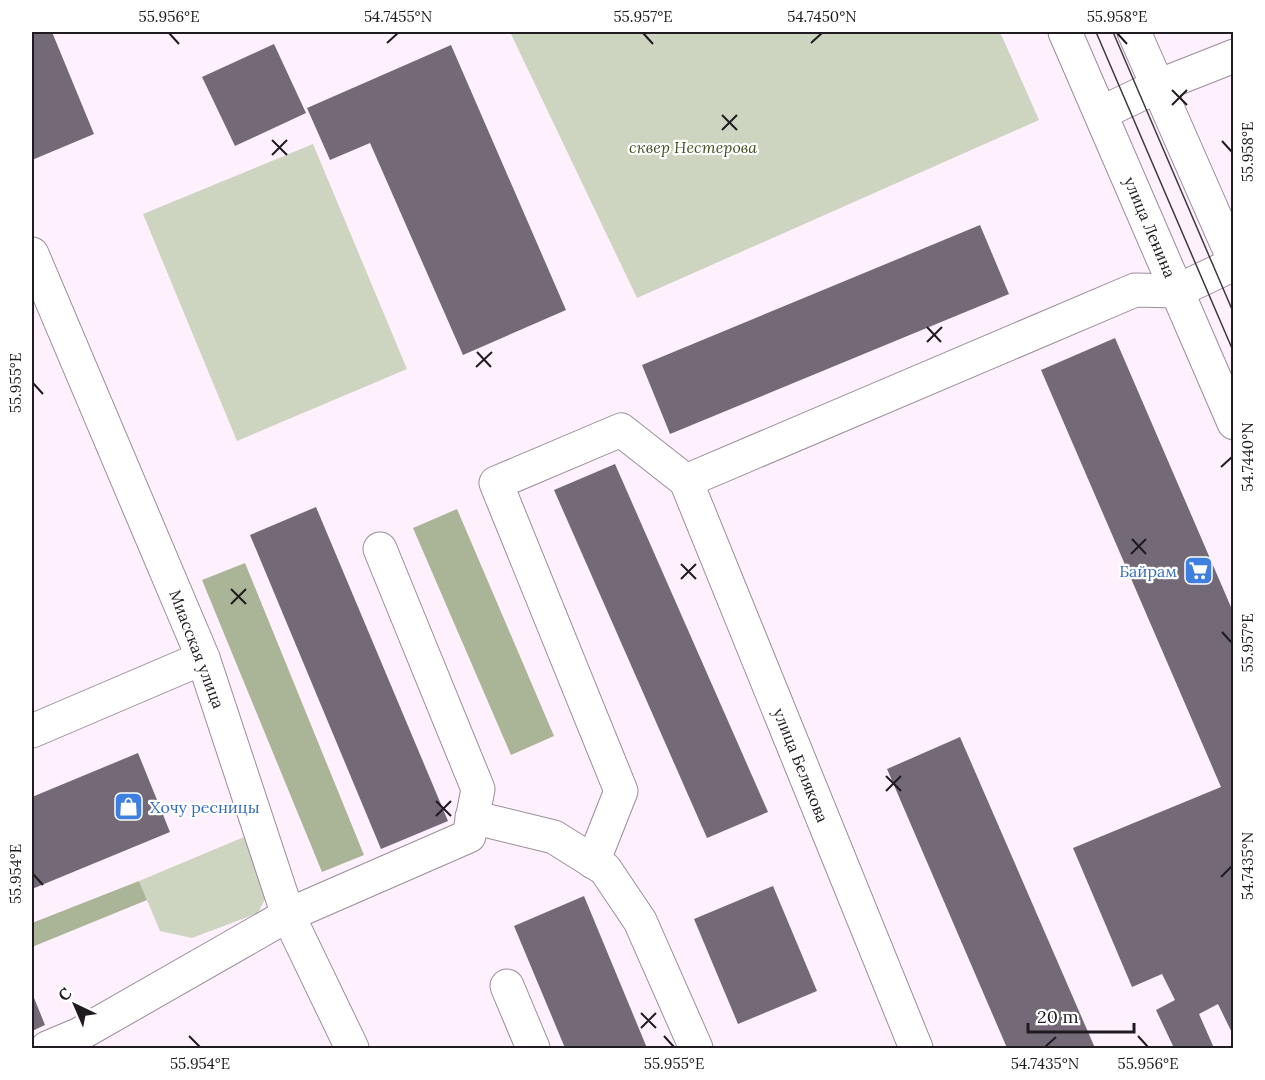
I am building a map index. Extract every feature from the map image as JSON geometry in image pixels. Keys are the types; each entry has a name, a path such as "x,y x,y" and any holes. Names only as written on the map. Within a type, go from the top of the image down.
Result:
{"street":[{"name":"улица Ленина","path":"1065,32 1233,423"},
{"path":"593,862 621,791 496,483 621,430 686,481 1135,290 1177,291 1233,262 1134,32"},
{"path":"1101,113 1158,86 1233,56"},
{"name":"Миасская улица","path":"32,254 203,658 288,915 352,1048"},
{"name":"улица Белякова","path":"686,481 916,1048"},
{"path":"47,1048 81,1042 288,915 469,836 477,789 380,549"},
{"path":"32,731 203,658"},
{"path":"472,818 554,837 604,869 640,921 696,1048"},
{"path":"507,986 533,1048"}],"green space":[{"name":"сквер Нестерова","path":"510,32 1000,32 1039,120 637,298"},
{"path":"313,144 407,369 237,441 143,214"},
{"path":"457,509 554,736 511,755 413,528"},
{"path":"245,563 364,855 322,872 202,580"},
{"path":"244,837 268,893 258,913 192,938 160,931 139,881"},
{"path":"139,881 147,900 32,947 32,923"}],"building":[{"path":"32,32 52,32 94,134 32,160"},
{"path":"274,44 306,113 235,146 202,77"},
{"path":"451,45 566,310 463,355 370,143 330,160 307,108"},
{"path":"980,225 1009,294 670,434 642,365"},
{"path":"1115,338 1234,614 1234,1037 1218,1004 1199,1014 1214,1048 1168,1048 1173,1046 1156,1010 1175,1000 1162,974 1132,987 1073,848 1221,787 1041,370"},
{"path":"615,464 768,812 707,838 554,490"},
{"path":"316,507 448,821 381,849 250,535"},
{"path":"960,737 1095,1048 1007,1048 887,769"},
{"path":"138,753 170,832 32,889 32,797"},
{"path":"773,886 817,991 738,1024 694,919"},
{"path":"584,896 647,1048 565,1048 514,926"},
{"path":"32,993 45,1025 32,1031"}],"tram line":[{"path":"1096,32 1234,353"},
{"path":"1113,32 1234,314"}],"place":[{"name":"Байрам","path":"1198,571"},
{"name":"Хочу ресницы","path":"129,807"}]}
